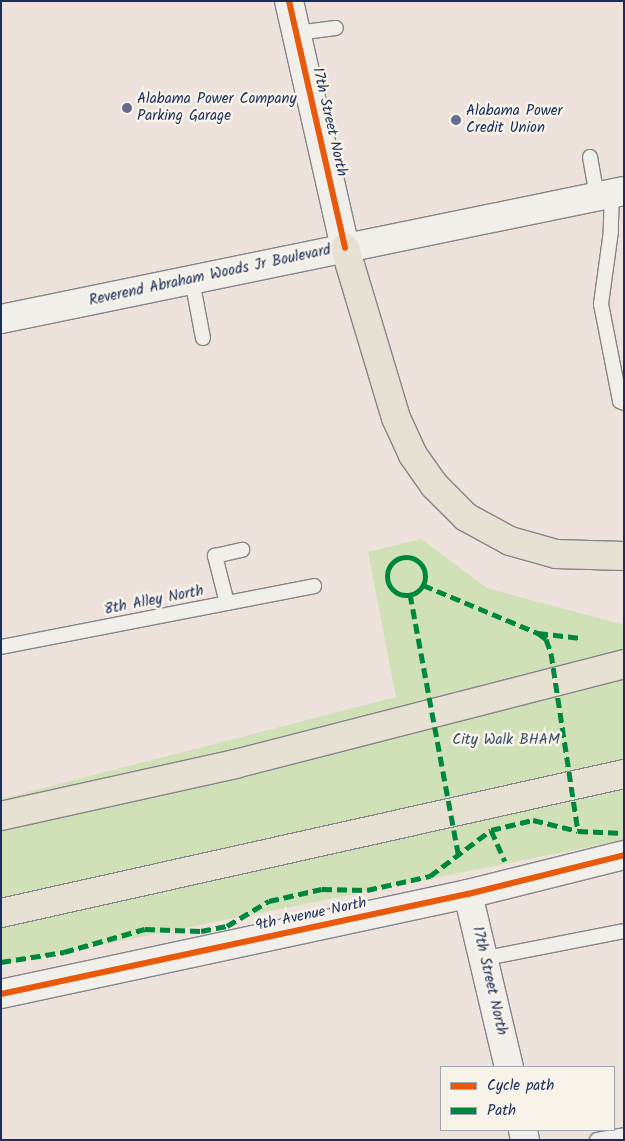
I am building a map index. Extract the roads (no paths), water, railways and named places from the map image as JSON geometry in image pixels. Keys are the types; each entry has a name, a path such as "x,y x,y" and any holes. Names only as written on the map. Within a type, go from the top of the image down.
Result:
{"highway":[{"path":"345,248 396,418 413,455 434,485 466,517 510,541 556,554 624,556"},
{"path":"1,816 236,764 624,664"},
{"path":"1,913 624,774"}],"street":[{"name":"17th Street North","path":"289,1 345,248"},
{"name":"Reverend Abraham Woods Jr Boulevard","path":"1,319 611,194"},
{"name":"9th Avenue North","path":"1,994 468,894 624,855"},
{"name":"17th Street North","path":"468,894 486,958 509,1066"}],"lane":[{"path":"296,33 336,28"},
{"path":"590,157 611,194 611,232 601,304 620,401 624,403"},
{"path":"192,280 203,338"},
{"path":"226,603 215,556 242,550"},
{"name":"8th Alley North","path":"1,647 314,586"},
{"path":"486,958 624,931"},
{"path":"597,1140 624,1135"}],"place":[{"name":"Alabama Power Company Parking Garage","path":"127,108"},
{"name":"Alabama Power Credit Union","path":"456,120"}],"park label":[{"name":"City Walk BHAM","path":"506,741"}]}
